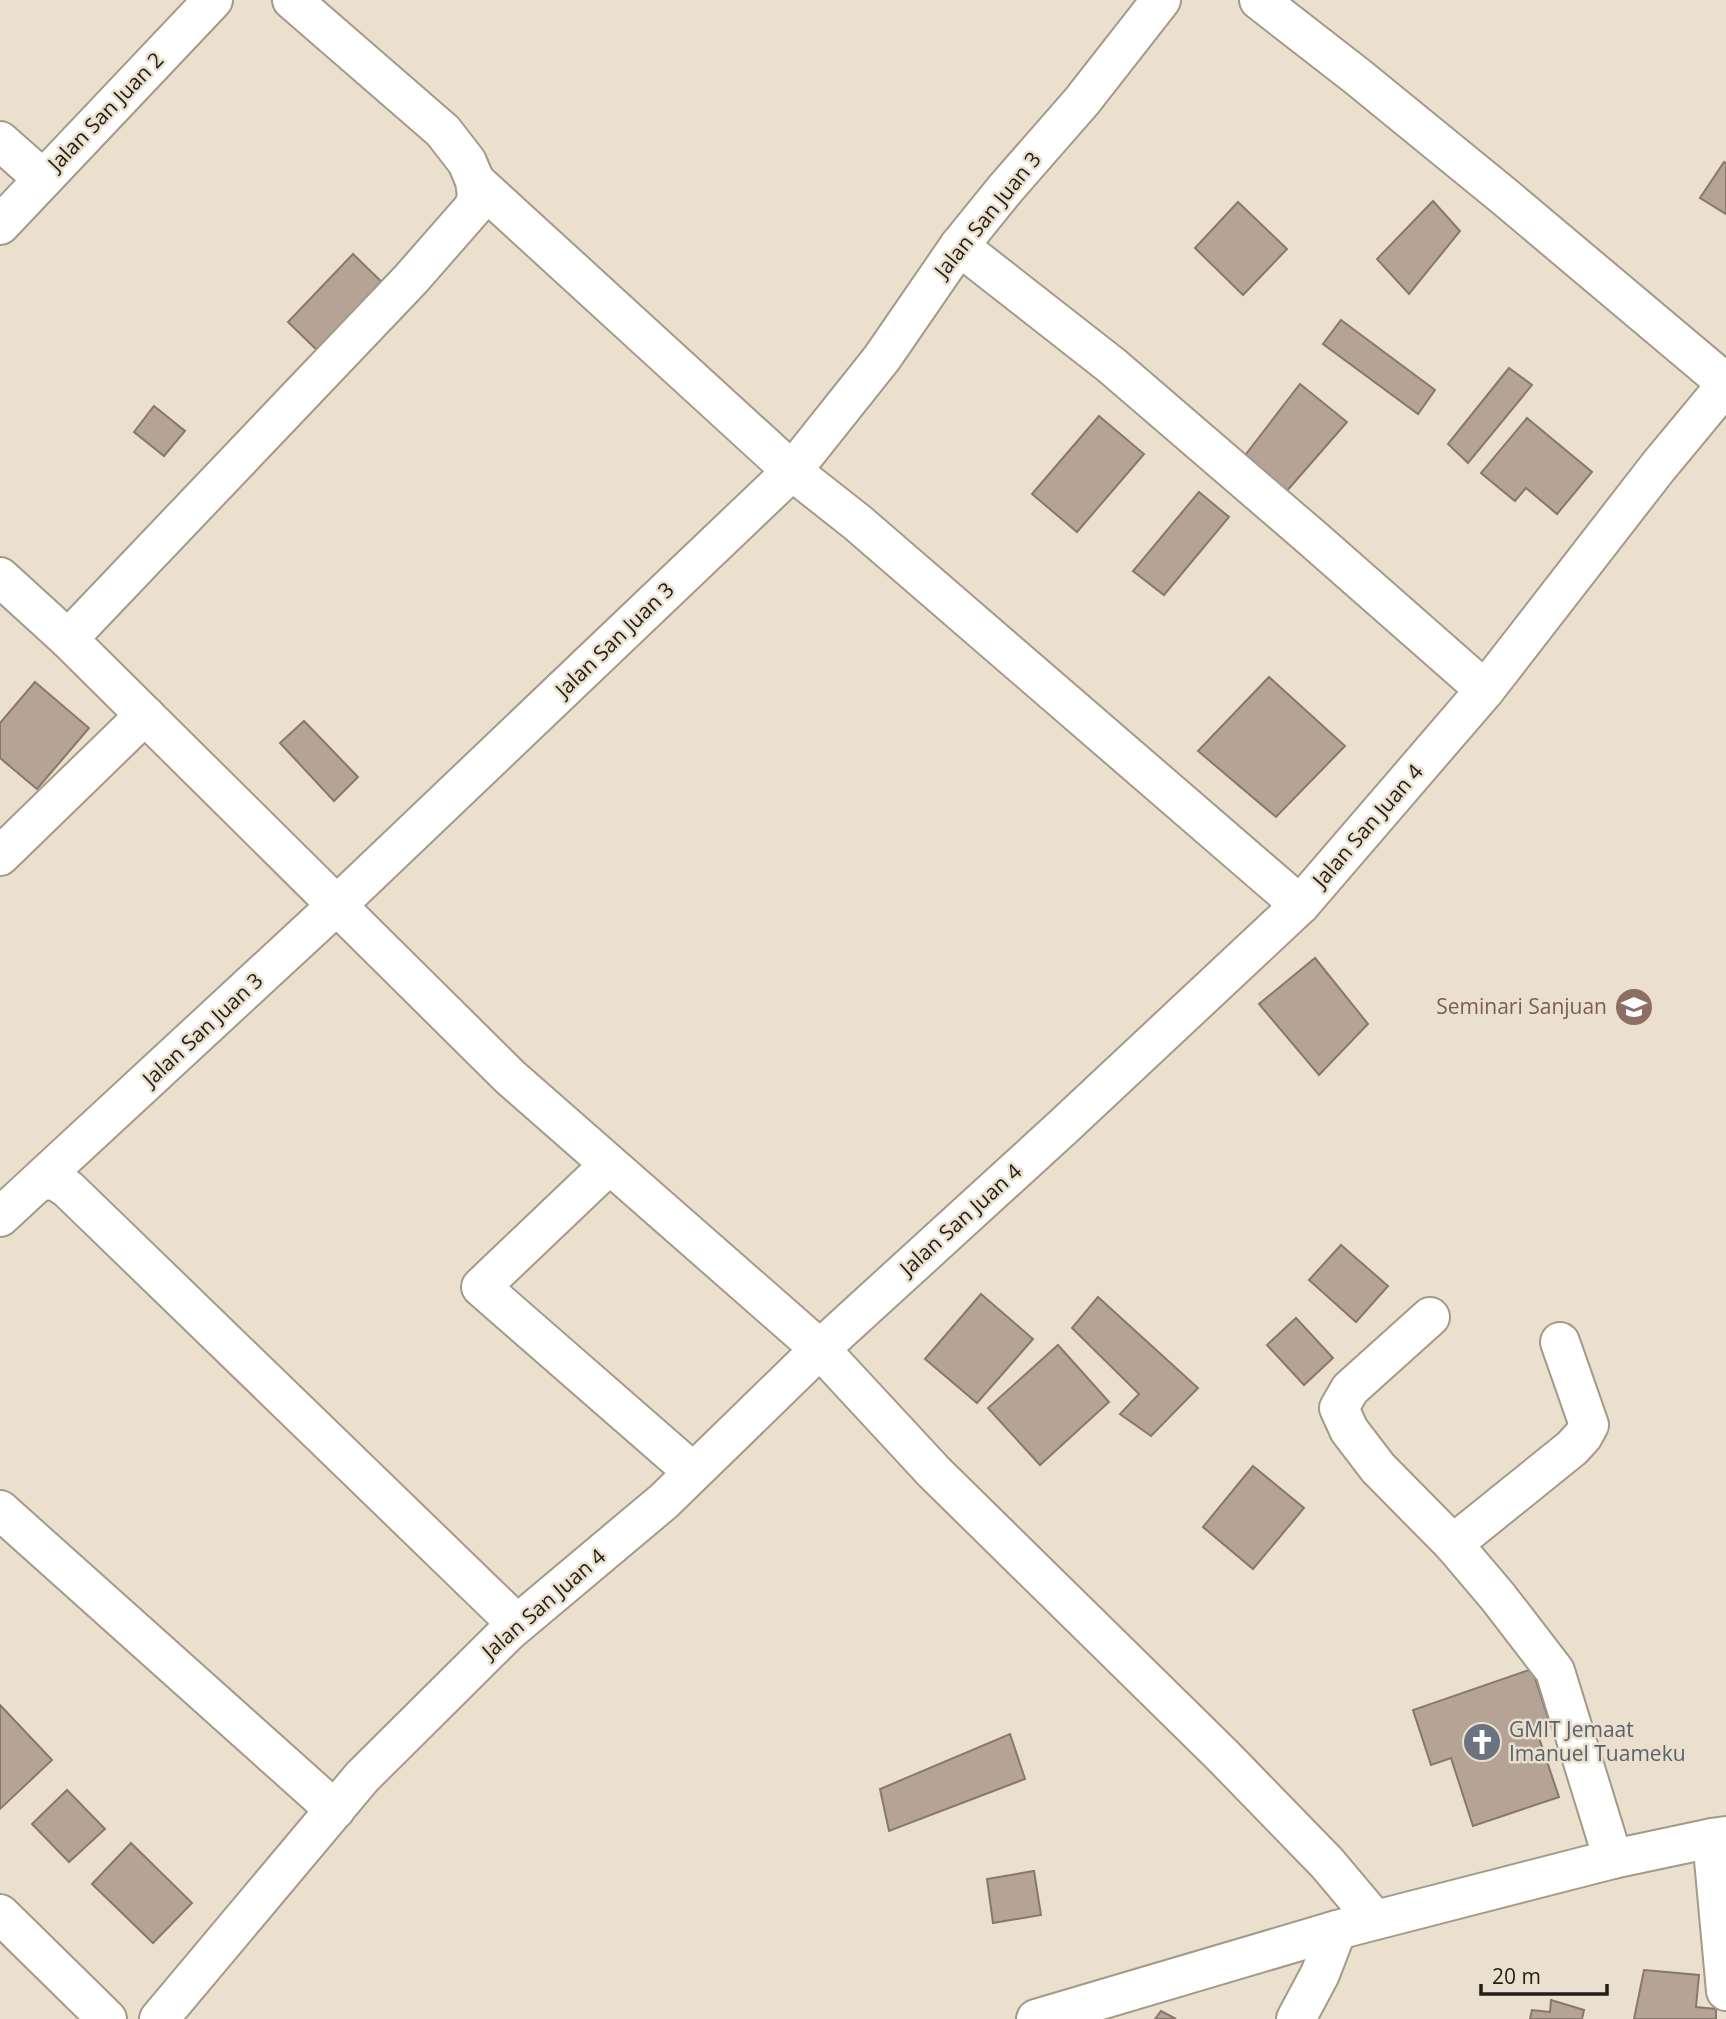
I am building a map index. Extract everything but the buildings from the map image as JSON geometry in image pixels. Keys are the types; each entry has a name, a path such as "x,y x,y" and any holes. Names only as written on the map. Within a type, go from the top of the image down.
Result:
{"street":[{"name":"Jalan San Juan 2","path":"0,225 213,0"},
{"path":"68,639 411,279 474,207 477,196 475,181 467,162 443,131 292,0"},
{"name":"Jalan San Juan 3","path":"0,1217 337,905 792,471 882,358 959,246 1082,101 1161,0"},
{"path":"1259,0 1505,197 1726,384"},
{"path":"0,141 43,178"},
{"path":"475,181 792,471 869,532 1300,905"},
{"path":"959,246 1111,365 1485,690"},
{"name":"Jalan San Juan 4","path":"159,2019 362,1777 517,1624 663,1501 820,1349 1073,1118 1300,905 1485,690 1726,384"},
{"path":"0,577 68,639 510,1077 820,1349 934,1472 1222,1755 1326,1864 1375,1920"},
{"path":"0,856 145,715"},
{"path":"610,1165 481,1287 693,1472"},
{"path":"41,1180 56,1181 68,1189 517,1624"},
{"path":"1430,1317 1350,1389 1339,1408 1349,1430 1378,1468 1453,1544 1555,1671 1613,1859"},
{"path":"1453,1544 1572,1448 1589,1425 1560,1342"},
{"path":"0,1510 335,1810"},
{"path":"1036,2019 1337,1930 1613,1859 1719,1837 1726,1991"},
{"path":"0,1914 107,2019"},
{"path":"1296,2019 1320,1975 1337,1930"}],"place":[{"name":"Seminari Sanjuan","path":"1634,1007"},
{"name":"GMIT Jemaat Imanuel Tuameku","path":"1482,1742"}]}
